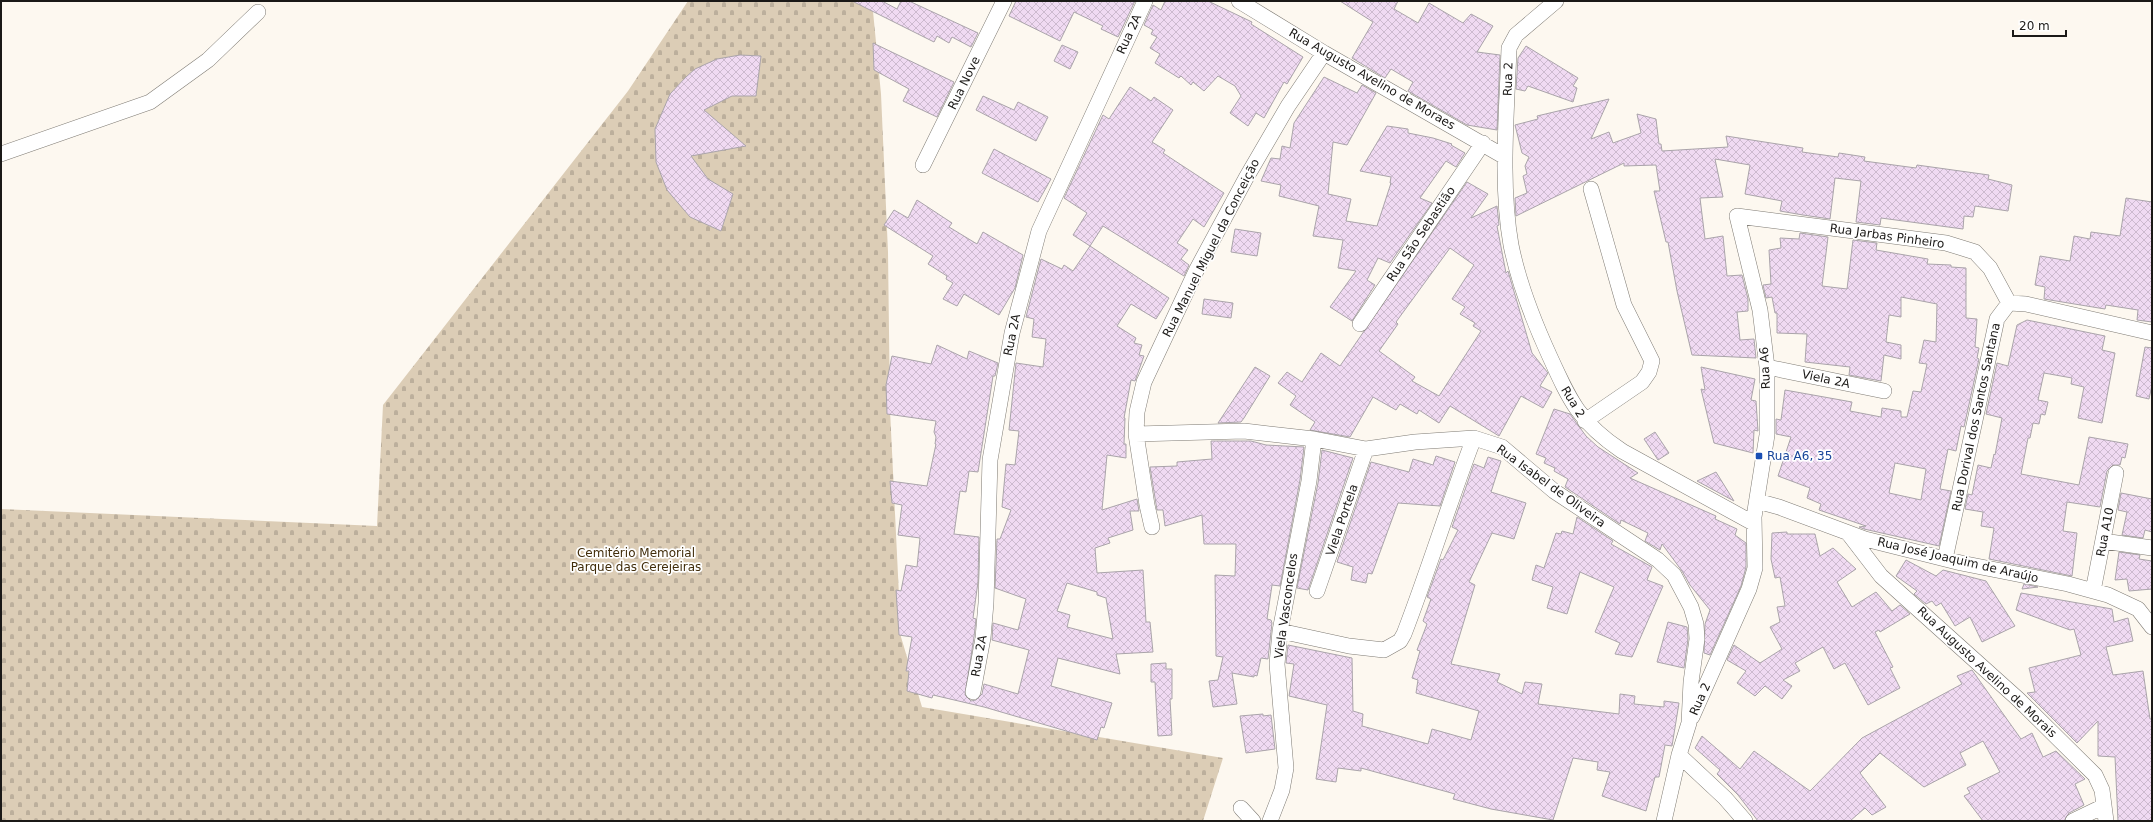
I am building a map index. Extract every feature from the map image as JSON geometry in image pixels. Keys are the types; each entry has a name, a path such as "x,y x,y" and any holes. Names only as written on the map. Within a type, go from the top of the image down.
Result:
{"street":[{"name":"Rua Nove","path":"923,165 1004,1"},
{"name":"Rua 2A","path":"973,692 983,638 986,603 990,460 1012,334 1038,231 1145,1"},
{"name":"Rua Augusto Avelino de Moraes","path":"1239,1 1324,53 1505,157"},
{"name":"Rua 2","path":"1556,1 1516,35 1508,48 1505,157 1511,245 1529,312 1567,393 1585,421 1602,438 1622,451 1753,523 1755,568 1750,589 1689,723"},
{"path":"1,154 150,102 208,60 258,12"},
{"name":"Rua Manuel Miguel da Conceição","path":"1152,527 1136,434 1137,412 1144,382 1197,269 1265,144 1288,106 1324,53"},
{"name":"Rua São Sebastião","path":"1360,324 1483,143"},
{"path":"1585,421 1642,382 1649,372 1652,361 1624,305 1591,189"},
{"name":"Rua Jarbas Pinheiro","path":"1737,216 1946,243 1975,252 1990,268 2009,303"},
{"name":"Rua A6","path":"1737,216 1760,310 1767,367 1767,435 1753,523"},
{"path":"2009,303 2026,304 2152,333"},
{"name":"Rua Dorival dos Santos Santana","path":"1945,559 1997,319 2009,303"},
{"name":"Viela 2A","path":"1767,367 1884,392"},
{"name":"Rua Isabel de Oliveira","path":"1136,434 1244,431 1314,439 1366,449 1415,442 1474,438 1502,448 1554,491 1584,513 1658,560 1674,575 1691,607 1696,624 1697,639 1691,682 1689,723 1679,755 1664,821"},
{"path":"1280,630 1349,646 1384,650 1400,641 1426,575 1442,524 1474,438"},
{"name":"Viela Vasconcelos","path":"1270,821 1282,790 1286,768 1277,664 1280,630 1309,481 1314,439"},
{"name":"Viela Portela","path":"1317,591 1366,449"},
{"name":"Rua A10","path":"2093,591 2116,473"},
{"name":"Rua José Joaquim de Araújo","path":"1756,501 1780,507 1865,539 1945,559 2093,591 2132,605 2143,614 2152,627"},
{"name":"Rua Augusto Avelino de Morais","path":"1848,532 1881,576 2018,698 2080,758 2098,778 2105,814"},
{"path":"2103,541 2152,548"},
{"path":"1679,755 1725,798 1745,821"},
{"path":"2073,821 2105,814"},
{"path":"1239,815 1253,821"}],"green space":[{"name":"Cemitério Memorial Parque das Cerejeiras","path":"688,1 872,1 881,94 888,252 890,410 901,637 922,707 1223,758 1203,821 1,821 1,509 377,526 383,405 628,91"}],"building":[{"path":"852,1 882,1 897,9 901,1 909,1 978,33 971,47 952,37 949,43 937,36 934,42"},
{"path":"1016,1 1135,1 1118,37 1101,29 1103,26 1074,12 1060,41 1009,16"},
{"path":"1165,1 1208,1 1252,22 1251,24 1303,57 1287,84 1284,82 1264,118 1256,113 1248,126 1230,113 1241,96 1235,86 1218,76 1204,91 1193,82 1191,85 1181,76 1179,78 1155,63 1160,54 1150,48 1157,37 1151,34 1153,30 1144,25 1153,5 1161,10"},
{"path":"1340,1 1398,1 1394,9 1418,23 1429,3 1463,23 1471,14 1493,26 1477,52 1500,55 1497,130 1467,125 1408,91 1413,82 1391,69 1385,78 1352,58 1373,22"},
{"path":"873,43 954,82 937,117 903,101 909,89 874,70"},
{"path":"1062,45 1078,52 1070,69 1054,61"},
{"path":"1526,46 1578,78 1573,86 1577,88 1573,102 1528,86 1525,91 1516,89 1518,58"},
{"path":"740,55 761,56 756,96 732,96 704,110 746,146 691,156 708,179 733,194 721,231 690,217 667,190 656,162 655,129 670,94 695,69 717,59"},
{"path":"1324,77 1357,93 1362,85 1376,93 1347,145 1333,142 1328,194 1351,199 1346,221 1377,226 1391,183 1391,177 1360,171 1387,126 1408,129 1408,133 1433,138 1452,144 1451,145 1465,153 1456,167 1446,161 1420,198 1432,203 1390,263 1378,258 1367,280 1375,285 1352,321 1330,307 1356,271 1338,268 1343,240 1313,236 1319,206 1279,196 1281,185 1261,181 1271,158 1280,159 1282,146 1290,148 1294,123"},
{"path":"1130,87 1151,101 1154,97 1173,110 1152,142 1165,150 1163,153 1224,193 1204,227 1193,219 1177,243 1188,250 1181,259 1189,265 1184,276 1103,226 1090,246 1073,235 1087,213 1064,198 1103,115 1109,119"},
{"path":"983,96 1014,110 1018,102 1048,117 1036,141 976,110"},
{"path":"1609,99 1591,139 1609,132 1613,143 1641,133 1637,114 1656,119 1659,144 1661,144 1662,151 1728,147 1726,136 1803,148 1802,152 1838,157 1839,153 1865,157 1864,161 1916,168 1917,165 1989,175 1988,179 2012,185 2008,211 1975,206 1973,217 1964,216 1963,229 1881,218 1880,225 1856,222 1861,181 1835,178 1830,219 1780,211 1782,201 1745,194 1750,165 1715,159 1723,197 1700,198 1705,239 1723,236 1727,276 1742,275 1748,299 1748,311 1737,312 1740,340 1754,339 1756,358 1692,355 1677,291 1668,242 1666,242 1654,191 1660,191 1656,165 1624,166 1624,163 1516,216 1515,198 1527,193 1523,176 1527,174 1525,166 1529,157 1522,153 1515,125 1538,119 1537,116"},
{"path":"994,149 1051,179 1038,202 982,173"},
{"path":"1467,182 1488,194 1471,218 1497,206 1499,225 1497,226 1506,273 1508,271 1532,353 1548,373 1540,386 1552,392 1543,408 1521,396 1499,436 1450,406 1439,423 1419,410 1417,414 1400,404 1396,410 1373,397 1350,437 1310,430 1315,422 1290,405 1296,396 1278,383 1287,372 1302,382 1321,353 1340,366","holes":["1450,248 1474,265 1452,299 1465,307 1460,314 1475,323 1473,326 1481,331 1439,396 1412,381 1415,377 1379,351 1398,324 1396,322"]},
{"path":"2126,198 2152,202 2152,322 2137,320 2138,310 2106,305 2105,309 2044,299 2045,287 2035,285 2040,256 2070,261 2074,236 2090,239 2091,232 2120,236"},
{"path":"917,200 952,223 949,227 977,244 983,232 1023,255 1015,288 999,315 964,294 957,306 943,299 953,283 946,279 947,276 928,264 933,256 884,225 894,210 908,218"},
{"path":"1235,229 1261,233 1257,256 1231,252"},
{"path":"1800,233 1828,237 1822,286 1847,289 1853,240 1877,243 1876,250 1928,259 1927,264 1951,265 1951,267 1966,268 1966,318 1977,319 1975,347 1979,348 1977,358 1979,359 1964,427 1961,426 1956,451 1948,449 1940,489 1951,491 1939,546 1864,529 1859,527 1866,526 1819,510 1821,504 1807,498 1810,488 1778,476 1791,437 1776,434 1776,419 1781,420 1785,390 1852,402 1850,411 1881,417 1882,408 1901,411 1901,417 1907,417 1913,391 1921,392 1927,364 1919,363 1924,340 1936,342 1937,304 1901,297 1901,317 1889,315 1886,342 1901,345 1901,359 1884,355 1881,381 1849,375 1850,367 1805,362 1807,334 1777,333 1777,313 1775,313 1772,297 1766,298 1763,285 1771,284 1769,250 1781,248 1780,238 1799,239","holes":["1895,463 1926,469 1921,500 1889,493"]},
{"path":"1090,246 1169,298 1156,319 1131,304 1117,326 1136,338 1134,343 1142,345 1139,355 1144,356 1135,381 1131,380 1124,418 1124,444 1126,444 1126,458 1107,455 1102,510 1137,499 1139,511 1130,511 1133,530 1108,538 1110,543 1095,548 1097,573 1143,570 1146,622 1150,622 1153,652 1116,654 1120,674 1058,658 1051,686 1112,703 1104,728 1101,727 1097,740 984,707 933,695 932,698 907,691 909,671 906,671 912,637 899,635 896,590 901,591 906,565 917,567 920,538 898,535 902,505 892,503 890,481 927,486 936,444 934,432 936,421 887,414 886,385 892,356 931,364 937,345 967,359 969,351 998,363 995,376 993,376 978,472 969,471 966,492 960,491 954,534 979,537 978,582 973,618 976,619 965,695 971,701 976,700 982,694 984,684 1018,694 1029,650 992,640 993,623 1018,630 1026,599 995,588 997,539 1000,539 1011,510 1002,507 1006,464 1015,465 1019,431 1009,430 1016,363 1043,367 1046,339 1032,337 1034,319 1026,317 1041,259 1062,269 1064,265 1073,271","holes":["1067,583 1097,592 1097,595 1106,598 1113,639 1067,627 1070,615 1057,611"]},
{"path":"1204,299 1233,303 1231,318 1202,314"},
{"path":"2027,320 2105,336 2102,350 2115,353 2102,423 2078,418 2084,387 2071,384 2072,378 2044,373 2038,400 2048,402 2045,415 2041,414 2039,424 2033,423 2030,438 2028,438 2021,474 2079,485 2089,437 2128,444 2125,458 2122,457 2120,465 2113,465 2107,471 2100,507 2067,502 2063,531 2077,533 2072,576 1989,559 1994,528 1981,526 1983,512 1965,509 1968,494 1972,495 1978,465 1991,468 1994,454 1995,455 2002,418 1986,414 1997,363 2008,366 2017,325"},
{"path":"2145,347 2152,348 2152,385 2149,399 2136,396"},
{"path":"1255,367 1270,376 1244,418 1241,422 1218,423"},
{"path":"1701,367 1755,379 1751,400 1756,401 1758,431 1754,430 1753,453 1714,443 1701,389 1705,390"},
{"path":"1554,409 1570,414 1586,436 1598,447 1638,473 1630,478 1716,516 1715,519 1737,529 1735,535 1746,543 1746,567 1741,586 1710,655 1704,653 1705,624 1710,610 1690,585 1682,571 1662,544 1660,550 1645,541 1648,533 1621,520 1620,524 1565,487 1568,479 1554,471 1555,468 1544,463 1546,458 1536,454"},
{"path":"1655,432 1669,453 1658,460 1644,439"},
{"path":"1211,441 1251,441 1266,445 1304,447 1300,480 1280,586 1272,585 1267,619 1271,620 1272,623 1268,659 1261,658 1257,676 1254,675 1254,677 1232,673 1237,704 1213,707 1209,681 1218,680 1223,657 1216,656 1215,575 1235,576 1236,544 1204,544 1202,515 1165,526 1163,510 1157,510 1150,467 1177,466 1177,462 1212,459"},
{"path":"1322,450 1353,458 1308,590 1297,588 1318,483"},
{"path":"1436,456 1455,462 1440,506 1398,503 1372,574 1368,573 1366,583 1351,580 1353,567 1337,562 1371,462 1409,472 1413,459 1433,465"},
{"path":"1488,457 1501,461 1491,492 1526,503 1514,539 1492,533 1469,582 1475,585 1451,664 1500,674 1497,682 1522,694 1525,682 1542,684 1538,704 1619,714 1620,694 1635,696 1634,704 1664,707 1664,701 1679,703 1672,746 1665,745 1659,777 1655,777 1646,811 1602,796 1610,772 1597,770 1598,762 1573,758 1553,820 1491,809 1453,799 1455,794 1361,768 1361,771 1338,768 1336,782 1316,779 1327,705 1289,696 1294,664 1286,663 1288,645 1352,658 1353,711 1363,714 1362,726 1428,744 1432,729 1471,740 1479,711 1416,693 1418,680 1412,678 1420,651 1417,650 1427,624 1423,621 1431,599 1427,597 1441,559 1443,560 1458,530 1452,527 1474,464 1484,468"},
{"path":"1716,472 1734,501 1697,481"},
{"path":"2121,493 2152,499 2152,532 2145,530 2143,538 2122,535 2127,512 2118,510"},
{"path":"1577,517 1613,541 1611,544 1652,567 1647,580 1663,586 1632,657 1615,654 1620,643 1595,632 1614,587 1580,572 1567,614 1547,608 1553,587 1532,580 1536,565 1544,568 1556,533 1561,534 1562,531 1573,534"},
{"path":"1787,532 1787,534 1815,534 1820,556 1833,548 1856,569 1837,582 1852,607 1876,592 1892,611 1900,605 1910,614 1880,632 1879,630 1875,632 1893,667 1890,668 1900,688 1868,705 1845,663 1834,669 1823,647 1795,663 1800,671 1783,680 1792,686 1782,699 1765,686 1755,696 1737,683 1746,671 1727,660 1734,645 1760,663 1782,649 1770,627 1780,622 1777,607 1785,606 1780,577 1775,578 1771,559 1772,533"},
{"path":"2119,552 2140,555 2139,559 2152,561 2152,589 2129,591 2127,579 2115,580"},
{"path":"1906,560 1936,576 1943,570 1986,581 2015,626 1982,642 1970,617 1955,626 1941,603 1936,606 1932,601 1926,604 1914,594 1917,591 1896,576"},
{"path":"2024,584 2038,587 2022,589"},
{"path":"2021,593 2112,609 2114,622 2128,618 2133,641 2106,647 2113,675 2143,671 2150,719 2152,719 2152,821 2118,821 2115,757 2098,756 2098,721 2077,743 2027,693 2035,692 2029,668 2081,655 2074,629 2070,630 2016,610"},
{"path":"1668,622 1687,627 1688,639 1684,668 1657,662"},
{"path":"1166,663 1166,669 1172,669 1172,699 1170,699 1172,735 1158,736 1155,682 1151,682 1151,664"},
{"path":"1972,670 2021,739 2032,733 2043,757 2056,751 2085,779 2075,784 2084,805 2069,813 2064,821 1983,821 1964,796 1970,793 1967,788 2000,772 1983,741 1960,753 1966,765 1924,787 1880,753 1860,773 1886,807 1872,815 1865,808 1850,821 1758,821 1738,795 1717,774 1720,770 1695,748 1702,736 1740,769 1754,751 1810,791 1862,738 1962,684 1957,676"},
{"path":"1263,714 1263,716 1271,715 1275,749 1246,753 1240,716"}],"place":[{"name":"Rua A6, 35","path":"1759,456"}]}
